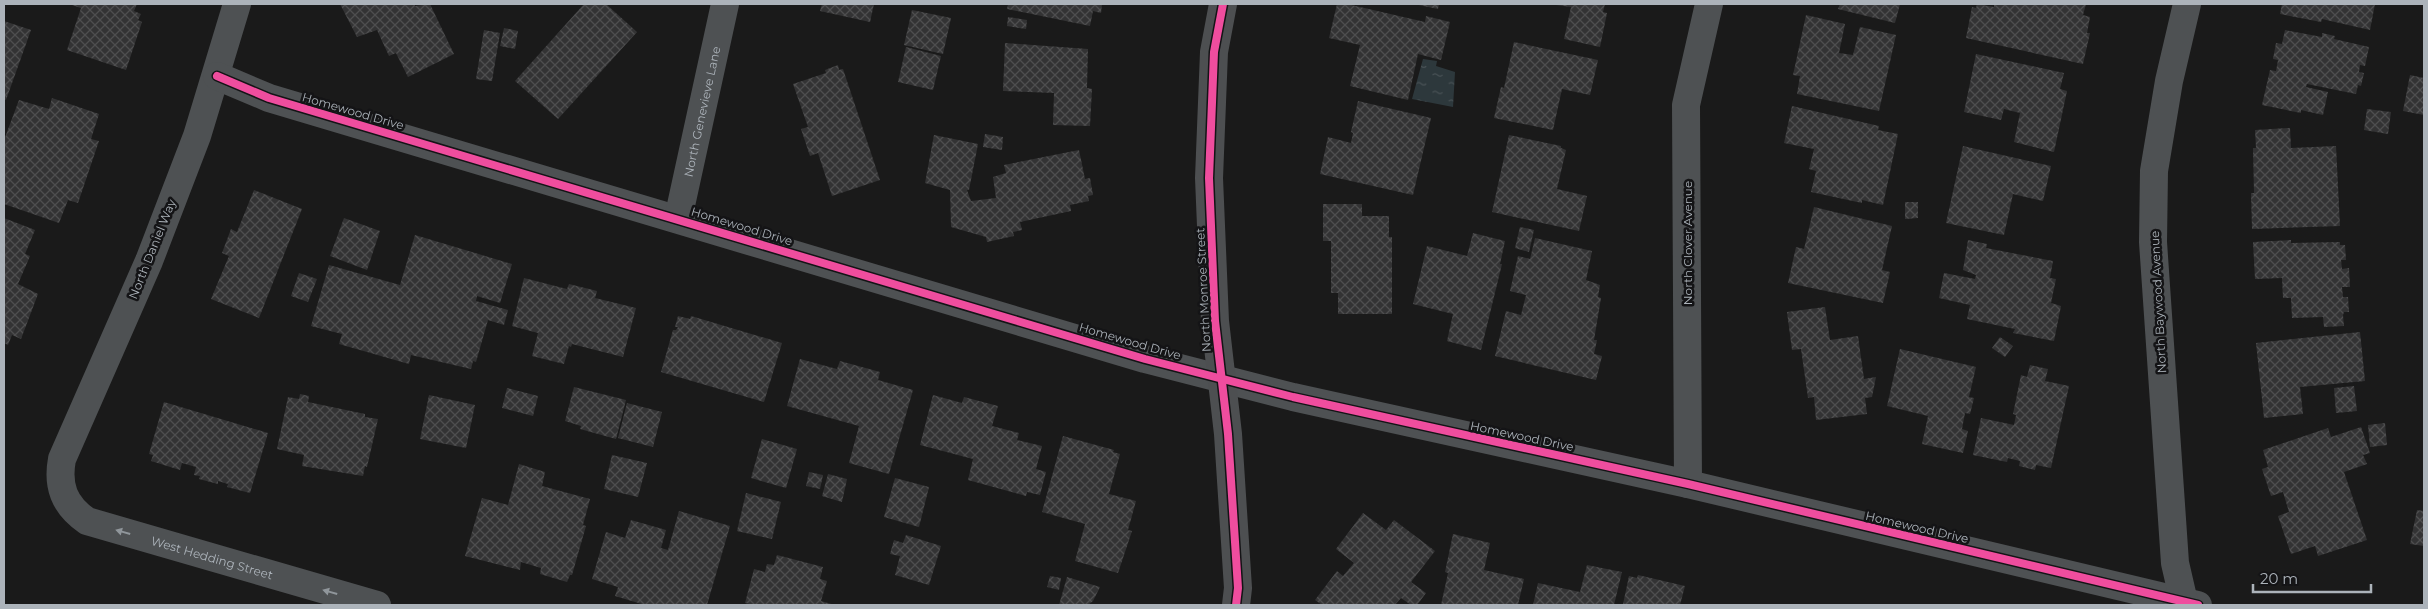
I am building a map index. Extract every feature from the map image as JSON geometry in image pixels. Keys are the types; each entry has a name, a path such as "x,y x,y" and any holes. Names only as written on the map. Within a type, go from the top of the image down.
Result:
{"main road":[{"name":"North Monroe Street","path":"1223,4 1214,52 1209,178 1215,321 1230,472 1238,588 1236,605"}],"street":[{"name":"North Daniel Way","path":"62,491 59,475 62,460 149,261 197,136 217,76 237,4"},
{"name":"North Genevieve Lane","path":"678,219 725,4"},
{"name":"North Clover Avenue","path":"1688,484 1686,105 1709,4"},
{"name":"North Baywood Avenue","path":"2186,4 2169,81 2154,171 2153,242 2175,563 2191,604"},
{"name":"Homewood Drive","path":"217,76 269,98 1145,359 1293,397 1688,484 2191,604"},
{"name":"West Hedding Street","path":"62,491 76,513 87,521 377,605"}],"water":[{"path":"1423,59 1437,61 1436,66 1455,72 1453,107 1412,99"}],"building":[{"path":"69,4 137,4 134,11 141,14 138,20 142,22 126,70 67,50 81,8"},
{"path":"340,4 414,4 415,6 430,4 454,54 408,77 396,53 389,56 377,30 357,37"},
{"path":"584,4 606,4 637,32 558,119 515,81"},
{"path":"822,4 874,4 870,22 820,11"},
{"path":"1008,4 1102,4 1101,13 1093,11 1090,26 1007,9"},
{"path":"1337,4 1347,4 1425,22 1426,16 1450,22 1441,60 1418,54 1408,100 1350,86 1360,45 1329,38"},
{"path":"1414,4 1439,4 1438,9"},
{"path":"1549,4 1605,4 1603,12 1607,13 1600,47 1564,39 1571,7"},
{"path":"1840,4 1900,4 1895,23 1838,9"},
{"path":"1977,4 1994,7 1994,4 2086,4 2083,15 2090,17 2087,33 2090,33 2083,64 1966,38 1972,7 1976,8"},
{"path":"2282,4 2375,4 2370,30 2322,19 2321,22 2280,14"},
{"path":"912,10 951,18 943,54 904,45"},
{"path":"1806,15 1845,24 1839,53 1853,55 1860,27 1896,35 1879,111 1797,94 1800,76 1793,75"},
{"path":"1008,17 1027,20 1026,29 1007,26"},
{"path":"4,21 31,30 6,100 4,99"},
{"path":"504,28 518,31 515,49 500,46"},
{"path":"484,30 500,33 492,81 476,79"},
{"path":"2285,30 2322,37 2322,33 2335,36 2334,39 2369,47 2365,66 2360,65 2359,72 2364,73 2361,86 2358,85 2356,94 2307,84 2306,87 2328,92 2323,115 2301,110 2301,113 2262,105 2270,70 2276,71 2278,60 2273,59 2276,43 2282,44"},
{"path":"1514,42 1598,60 1590,95 1562,89 1553,130 1494,118 1501,87 1504,88"},
{"path":"1005,43 1088,49 1087,88 1092,89 1090,126 1053,125 1054,93 1003,91"},
{"path":"906,47 941,56 933,90 898,82"},
{"path":"1976,54 2064,73 2060,89 2067,91 2054,152 2014,142 2020,113 2004,109 2001,120 1964,112"},
{"path":"838,65 839,70 843,69 880,180 832,196 818,153 810,156 801,129 808,127 793,84 826,73 825,70"},
{"path":"2410,75 2424,78 2424,115 2403,111"},
{"path":"52,98 99,114 91,139 99,141 78,203 68,200 59,223 4,204 4,140 19,100 49,109"},
{"path":"1358,101 1431,118 1413,195 1320,174 1328,137 1351,143 1353,133 1351,132"},
{"path":"1792,106 1879,126 1878,130 1898,134 1883,205 1862,200 1862,203 1811,192 1816,171 1809,169 1814,149 1784,143"},
{"path":"2367,109 2391,112 2388,134 2364,130"},
{"path":"2290,128 2291,148 2336,146 2340,226 2252,229 2251,193 2254,193 2253,148 2256,148 2255,130"},
{"path":"985,134 1003,137 1002,150 983,147"},
{"path":"934,135 978,144 969,190 967,190 971,201 996,198 993,177 1006,173 1004,165 1079,150 1085,179 1090,178 1093,195 1088,196 1089,201 1070,205 1071,211 1020,222 1022,230 1013,232 1014,236 987,242 986,237 951,227 950,190 925,183"},
{"path":"1509,135 1561,146 1561,148 1566,150 1557,189 1587,196 1579,231 1492,212"},
{"path":"1963,146 2051,166 2043,201 2013,194 2004,235 1946,223"},
{"path":"254,190 302,209 259,318 211,299 229,256 222,253 231,229 237,232"},
{"path":"1905,202 1918,202 1918,218 1905,219"},
{"path":"1323,204 1362,204 1362,216 1389,216 1389,237 1392,237 1392,314 1338,314 1338,293 1331,293 1331,241 1323,241"},
{"path":"1814,207 1892,226 1882,270 1890,272 1883,303 1788,283 1796,247 1804,249"},
{"path":"4,218 35,230 25,254 30,256 18,284 38,294 21,339 12,335 8,345 4,343"},
{"path":"344,218 380,231 367,270 330,256"},
{"path":"1520,227 1534,230 1529,252 1515,248"},
{"path":"1473,233 1505,241 1500,264 1502,264 1481,350 1447,341 1453,314 1413,304 1427,246 1467,256"},
{"path":"415,235 512,264 500,303 477,296 476,301 508,310 504,325 488,320 476,362 473,361 471,369 411,355 409,364 339,344 342,334 311,326 329,265 400,285"},
{"path":"1535,238 1592,251 1586,280 1600,285 1598,297 1601,298 1594,340 1597,340 1594,354 1602,356 1596,380 1495,356 1506,311 1521,315 1526,295 1510,291 1518,256 1530,259"},
{"path":"1968,240 1987,244 1986,248 2053,261 2050,278 2056,279 2051,303 2061,306 2054,341 2013,333 2015,329 1967,319 1970,305 1939,298 1944,273 1975,279 1976,275 1963,270"},
{"path":"2291,240 2291,243 2340,242 2340,245 2345,245 2346,260 2341,260 2342,269 2349,268 2350,287 2342,287 2343,297 2348,297 2349,312 2344,312 2344,326 2324,327 2323,317 2292,318 2291,298 2283,298 2282,278 2255,279 2253,242"},
{"path":"299,273 317,279 308,302 291,296"},
{"path":"524,278 567,289 569,284 597,291 595,298 636,308 623,357 572,344 571,347 569,346 564,364 532,356 538,333 512,326"},
{"path":"1825,307 1830,340 1858,336 1864,379 1876,377 1872,397 1865,398 1867,414 1816,420 1814,397 1808,398 1801,349 1792,350 1787,312"},
{"path":"678,316 690,319 691,316 782,343 764,402 661,372 673,330 676,330 678,327 675,327"},
{"path":"2360,332 2365,381 2300,387 2303,414 2264,418 2256,343"},
{"path":"2000,337 2013,346 2005,357 1992,348"},
{"path":"1900,349 1976,367 1969,397 1974,398 1970,414 1965,413 1962,429 1968,431 1963,453 1922,444 1928,416 1887,406"},
{"path":"800,359 837,369 840,361 880,372 878,380 913,390 889,474 849,463 859,426 787,406"},
{"path":"2030,365 2048,369 2045,381 2069,386 2051,468 2036,465 2035,470 2019,466 2020,461 2008,458 2007,462 1973,455 1981,418 2014,425 2016,415 2013,414 2021,375 2027,377"},
{"path":"2354,386 2357,411 2336,413 2334,388"},
{"path":"574,387 626,400 616,439 580,429 581,426 565,421"},
{"path":"507,388 538,396 533,416 502,408"},
{"path":"300,394 309,396 308,402 365,414 365,417 378,419 367,467 365,466 363,476 302,466 304,455 277,449 288,397 299,399"},
{"path":"429,395 475,405 466,448 420,439"},
{"path":"933,395 962,403 964,397 998,406 992,426 1019,433 1017,440 1042,446 1036,469 1046,472 1040,495 1027,492 1026,496 968,480 973,459 920,445"},
{"path":"164,402 268,433 250,493 227,487 228,484 218,481 218,484 199,479 200,476 194,475 196,467 182,463 180,470 151,461 153,455 149,454"},
{"path":"627,403 662,412 653,447 618,438"},
{"path":"2385,423 2387,445 2370,447 2368,425"},
{"path":"2361,427 2370,453 2363,455 2367,464 2344,472 2367,540 2318,556 2315,546 2291,554 2278,516 2289,512 2283,492 2271,496 2262,469 2268,467 2263,450 2328,428 2331,437"},
{"path":"1063,436 1114,450 1113,452 1120,454 1109,494 1136,501 1128,530 1132,531 1118,573 1075,561 1085,524 1042,512"},
{"path":"762,439 797,449 786,488 751,478"},
{"path":"612,455 647,463 638,497 604,489"},
{"path":"519,464 545,472 542,486 590,499 583,525 586,526 572,575 570,575 567,582 540,574 541,568 521,562 520,570 465,556 482,498 508,505"},
{"path":"809,472 823,475 820,489 806,486"},
{"path":"828,474 847,479 842,502 822,496"},
{"path":"895,478 929,487 919,527 884,517"},
{"path":"746,493 781,502 772,539 737,531"},
{"path":"2417,510 2424,511 2424,546 2410,544"},
{"path":"679,511 730,526 707,605 645,605 615,596 618,587 592,579 606,532 625,538 631,520 666,530 661,548 668,550"},
{"path":"1363,513 1386,530 1394,520 1435,551 1411,582 1426,593 1417,605 1411,605 1401,598 1395,605 1322,605 1315,600 1337,571 1343,576 1354,563 1336,549"},
{"path":"1453,534 1490,543 1484,570 1524,579 1518,605 1441,605 1448,573 1445,572"},
{"path":"906,535 941,546 929,585 895,575 900,556 890,554 894,540 903,543"},
{"path":"777,555 823,567 820,579 827,581 821,601 835,605 754,605 745,603 754,569 765,572 767,564 774,565"},
{"path":"1587,565 1622,572 1614,605 1533,605 1538,583 1580,592"},
{"path":"1638,575 1685,586 1680,605 1623,604 1629,576 1637,578"},
{"path":"1050,576 1061,578 1059,590 1047,587"},
{"path":"1067,577 1100,587 1093,601 1088,605 1059,605"}],"cycle path":[{"path":"1223,4 1214,52 1209,178 1215,321 1228,434 1238,588 1236,605"},
{"path":"217,76 269,98 1145,359 1293,397 1688,484 2198,605"}]}
